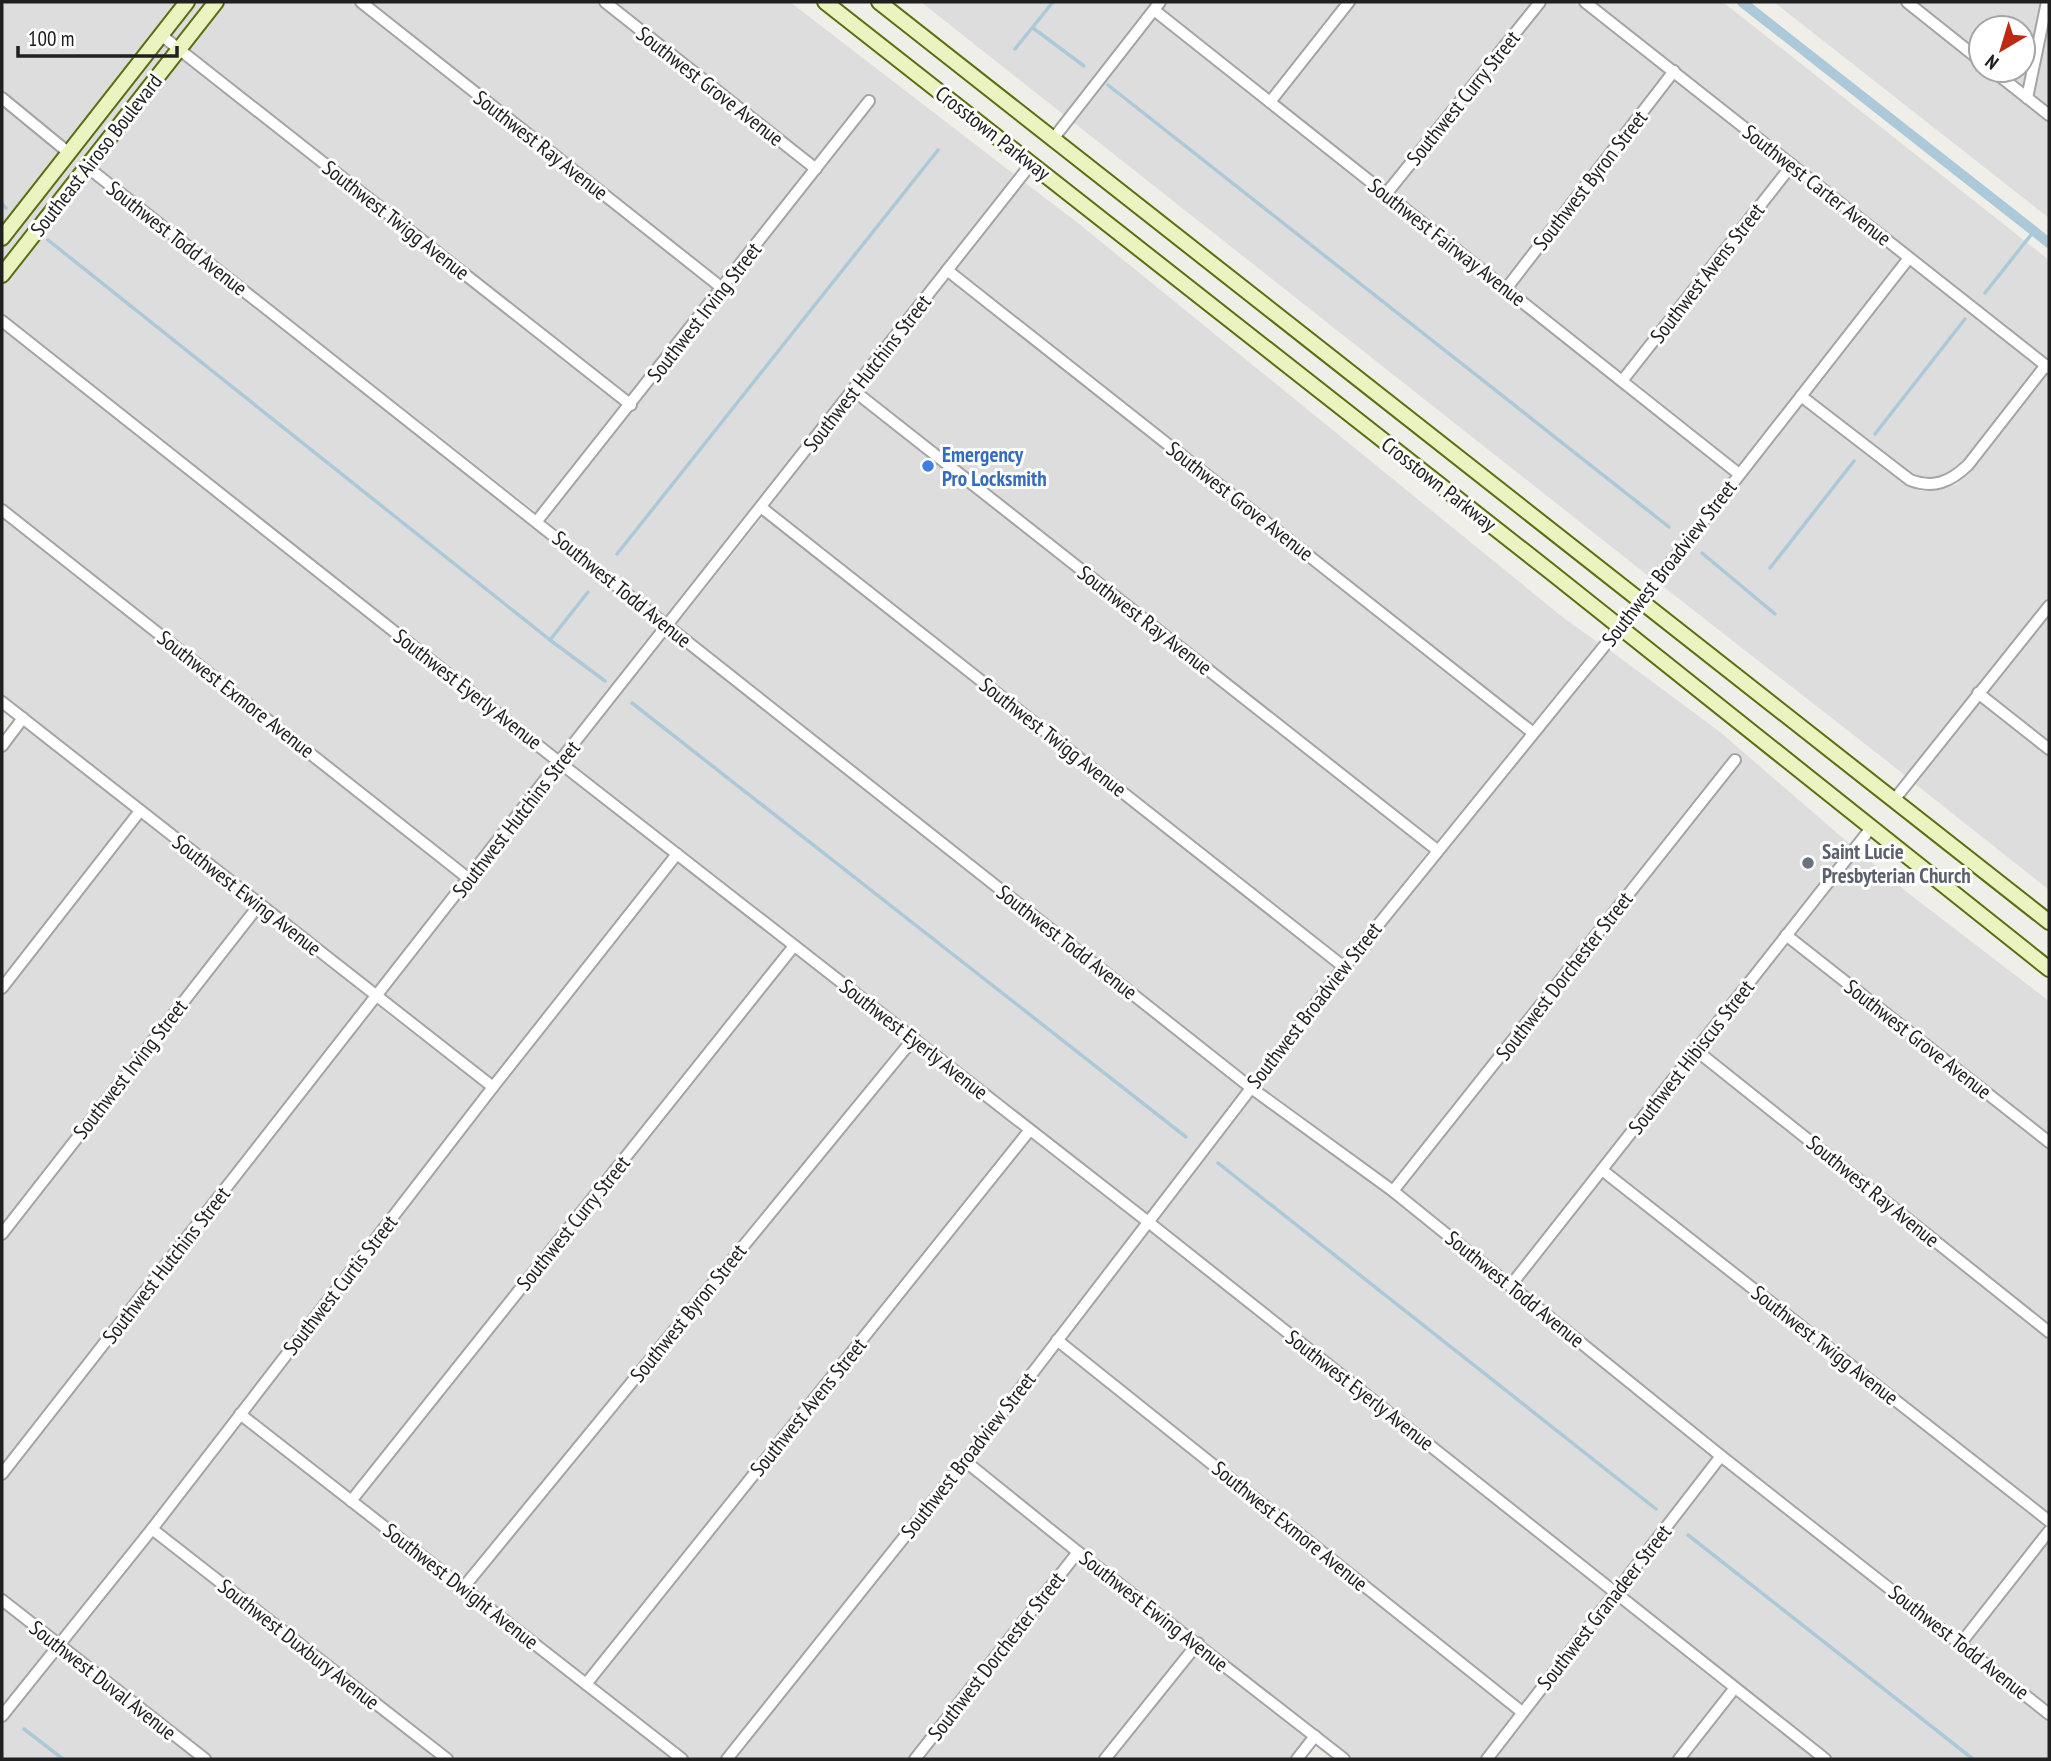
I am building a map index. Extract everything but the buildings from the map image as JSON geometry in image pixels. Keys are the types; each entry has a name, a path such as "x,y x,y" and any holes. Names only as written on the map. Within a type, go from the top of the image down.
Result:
{"main road":[{"name":"Southeast Airoso Boulevard","path":"2,238 187,2"},
{"name":"Southeast Airoso Boulevard","path":"2,275 216,2"},
{"name":"Crosstown Parkway","path":"825,2 2049,969"},
{"name":"Crosstown Parkway","path":"879,2 2049,922"}],"street":[{"name":"Southwest Ray Avenue","path":"360,2 722,288"},
{"name":"Southwest Grove Avenue","path":"605,2 816,169"},
{"path":"1270,102 1349,2"},
{"name":"Southwest Curry Street","path":"1386,194 1540,2"},
{"name":"Southwest Carter Avenue","path":"1585,2 2048,367"},
{"path":"1907,2 1967,50"},
{"path":"2027,98 2047,2"},
{"path":"1053,139 1157,6"},
{"name":"Southwest Fairway Avenue","path":"1157,6 1270,102 1739,474"},
{"name":"Southwest Twigg Avenue","path":"161,35 631,405"},
{"name":"Southwest Byron Street","path":"1506,289 1674,71"},
{"path":"2010,84 2049,115"},
{"path":"2,99 69,153"},
{"name":"Southwest Irving Street","path":"537,521 869,101"},
{"name":"Southwest Hutchins Street","path":"2,1474 1031,164"},
{"name":"Southwest Avens Street","path":"1622,381 1792,165"},
{"name":"Southwest Todd Avenue","path":"86,166 1250,1087 1393,1191 1721,1456 2049,1714"},
{"name":"Southwest Broadview Street","path":"727,1759 965,1461 1344,967 1640,601 1909,258"},
{"name":"Southwest Grove Avenue","path":"947,270 1532,733"},
{"name":"Southwest Eyerly Avenue","path":"2,321 559,762 1147,1221 1825,1759"},
{"path":"1801,396 1910,480 1923,485 1939,484 1953,480 1968,465 2048,367"},
{"name":"Southwest Ray Avenue","path":"853,390 1437,850"},
{"name":"Southwest Twigg Avenue","path":"762,508 1344,967"},
{"name":"Southwest Exmore Avenue","path":"2,510 469,878"},
{"path":"1894,800 2049,607"},
{"path":"1978,693 2049,749"},
{"name":"Southwest Ewing Avenue","path":"2,702 493,1087"},
{"path":"2,746 23,718"},
{"name":"Southwest Dorchester Street","path":"1393,1191 1735,760"},
{"path":"2,988 140,811"},
{"name":"Southwest Hibiscus Street","path":"1511,1285 1871,828"},
{"name":"Southwest Curtis Street","path":"2,1716 152,1529 493,1087 677,854"},
{"name":"Southwest Irving Street","path":"2,1234 259,905"},
{"name":"Southwest Grove Avenue","path":"1786,935 2049,1142"},
{"name":"Southwest Curry Street","path":"351,1501 794,946"},
{"name":"Southwest Byron Street","path":"463,1587 914,1038"},
{"name":"Southwest Ray Avenue","path":"1697,1051 2049,1332"},
{"name":"Southwest Avens Street","path":"586,1684 1029,1130"},
{"name":"Southwest Twigg Avenue","path":"1602,1170 2049,1521"},
{"name":"Southwest Exmore Avenue","path":"1057,1340 1522,1712"},
{"name":"Southwest Dwight Avenue","path":"240,1414 682,1759"},
{"name":"Southwest Granadeer Street","path":"1487,1759 1721,1456"},
{"name":"Southwest Ewing Avenue","path":"965,1461 1344,1759"},
{"name":"Southwest Duxbury Avenue","path":"152,1529 447,1759"},
{"path":"1961,1643 2049,1531"},
{"name":"Southwest Dorchester Street","path":"915,1759 1078,1552"},
{"name":"Southwest Duval Avenue","path":"2,1600 205,1759"},
{"path":"1105,1759 1198,1643"},
{"path":"1679,1759 1734,1689"},
{"path":"1297,1759 1315,1736"}],"shaded area":[{"path":"6,2 180,2 69,144 2,91 2,8"},
{"path":"194,2 209,2 178,41 169,34"},
{"path":"223,2 351,2 714,289 630,396 187,48"},
{"path":"370,2 595,2 807,171 722,280"},
{"path":"614,2 790,2 1015,175 667,618 546,520 877,100 869,93 815,161"},
{"path":"921,2 1153,2 1064,115"},
{"path":"1167,2 1342,2 1270,94 1162,8"},
{"path":"1356,2 1533,2 1386,186 1278,101"},
{"path":"1547,2 1575,2 1666,73 1506,281 1394,193"},
{"path":"1595,2 1723,2 2049,260 2049,360"},
{"path":"1774,2 1897,2 1967,58 1967,84 2000,84 2049,123 2049,218"},
{"path":"1917,2 2041,2 2037,22 2037,14 1967,14 1967,42"},
{"path":"1154,18 1731,475 1651,578 1073,122"},
{"path":"2049,18 2049,107 2034,95"},
{"path":"161,43 170,51 2,266 2,247"},
{"path":"179,57 623,406 537,513 94,165"},
{"path":"1675,80 1784,166 1622,373 1514,288"},
{"path":"2,106 61,154 2,229"},
{"path":"1792,173 1901,259 1739,465 1631,379"},
{"path":"87,174 659,627 559,754 2,313 2,284"},
{"path":"1024,182 1565,619 1599,643 1532,724 955,268"},
{"path":"1910,266 2038,367 1964,461 1950,474 1938,478 1924,479 1913,475 1809,395"},
{"path":"948,278 1524,734 1436,842 861,388"},
{"path":"2,329 551,763 469,870 2,502"},
{"path":"2046,374 2049,376 2049,598 1906,776 1660,584 1802,404 1907,486 1922,491 1938,490 1957,484 1972,468"},
{"path":"854,398 1428,851 1344,958 770,506"},
{"path":"763,516 1336,968 1250,1078 676,625"},
{"path":"2,518 461,880 376,988 2,694"},
{"path":"2049,615 2049,741 1987,692"},
{"path":"668,634 1242,1088 1147,1213 568,760"},
{"path":"1608,649 1720,732 1851,845 1510,1277 1401,1189 1743,759 1735,752 1393,1183 1259,1085 1441,853"},
{"path":"1979,701 2049,757 2049,890 1914,783"},
{"path":"24,726 132,812 2,979 2,755"},
{"path":"560,770 669,855 492,1079 384,995"},
{"path":"140,819 251,907 2,1225 2,997"},
{"path":"1860,852 1908,893 2049,1001 2049,1134 1794,934"},
{"path":"678,862 786,947 351,1492 248,1412"},
{"path":"259,913 368,998 2,1465 2,1242"},
{"path":"1787,943 2049,1150 2049,1324 1705,1050"},
{"path":"794,954 905,1039 462,1579 359,1499"},
{"path":"376,1005 485,1089 148,1525 58,1637 2,1592 2,1483"},
{"path":"914,1046 1021,1132 586,1676 471,1586"},
{"path":"1697,1059 2049,1340 2049,1513 1610,1169"},
{"path":"1251,1095 1389,1196 1713,1457 1616,1585 1155,1220"},
{"path":"1030,1139 1139,1223 961,1458 720,1759 692,1759 594,1683"},
{"path":"1602,1178 2046,1526 1960,1634 1725,1451 1519,1284"},
{"path":"1148,1230 1608,1594 1521,1704 1065,1339"},
{"path":"1058,1349 1514,1714 1480,1759 1354,1759 973,1459"},
{"path":"241,1422 672,1759 457,1759 160,1527"},
{"path":"1722,1464 2049,1722 2049,1759 1834,1759 1624,1592"},
{"path":"966,1469 1070,1553 908,1759 734,1759"},
{"path":"153,1537 437,1759 215,1759 66,1644"},
{"path":"2049,1540 2049,1706 1969,1641"},
{"path":"1078,1560 1189,1645 1098,1759 922,1759"},
{"path":"1617,1601 1726,1690 1672,1759 1494,1759"},
{"path":"2,1608 50,1646 2,1708"},
{"path":"1198,1652 1307,1738 1290,1759 1112,1759"},
{"path":"59,1653 195,1759 2,1759 2,1725"},
{"path":"1735,1697 1815,1759 1686,1759"}],"waterway":[{"path":"1015,49 1053,2"},
{"path":"1742,2 2049,243"},
{"path":"1033,28 1084,66"},
{"path":"1108,85 1669,527"},
{"path":"617,554 938,150"},
{"path":"2,204 6,208"},
{"path":"1985,293 2034,231"},
{"path":"48,240 605,681"},
{"path":"1875,434 1965,319"},
{"path":"1770,568 1854,461"},
{"path":"1702,553 1775,614"},
{"path":"550,640 588,592"},
{"path":"632,703 1186,1137"},
{"path":"1218,1163 1656,1509"},
{"path":"1688,1535 1973,1759"},
{"path":"24,1729 63,1759"}],"place":[{"name":"Emergency Pro Locksmith","path":"928,466"},
{"name":"Saint Lucie Presbyterian Church","path":"1808,863"}]}
